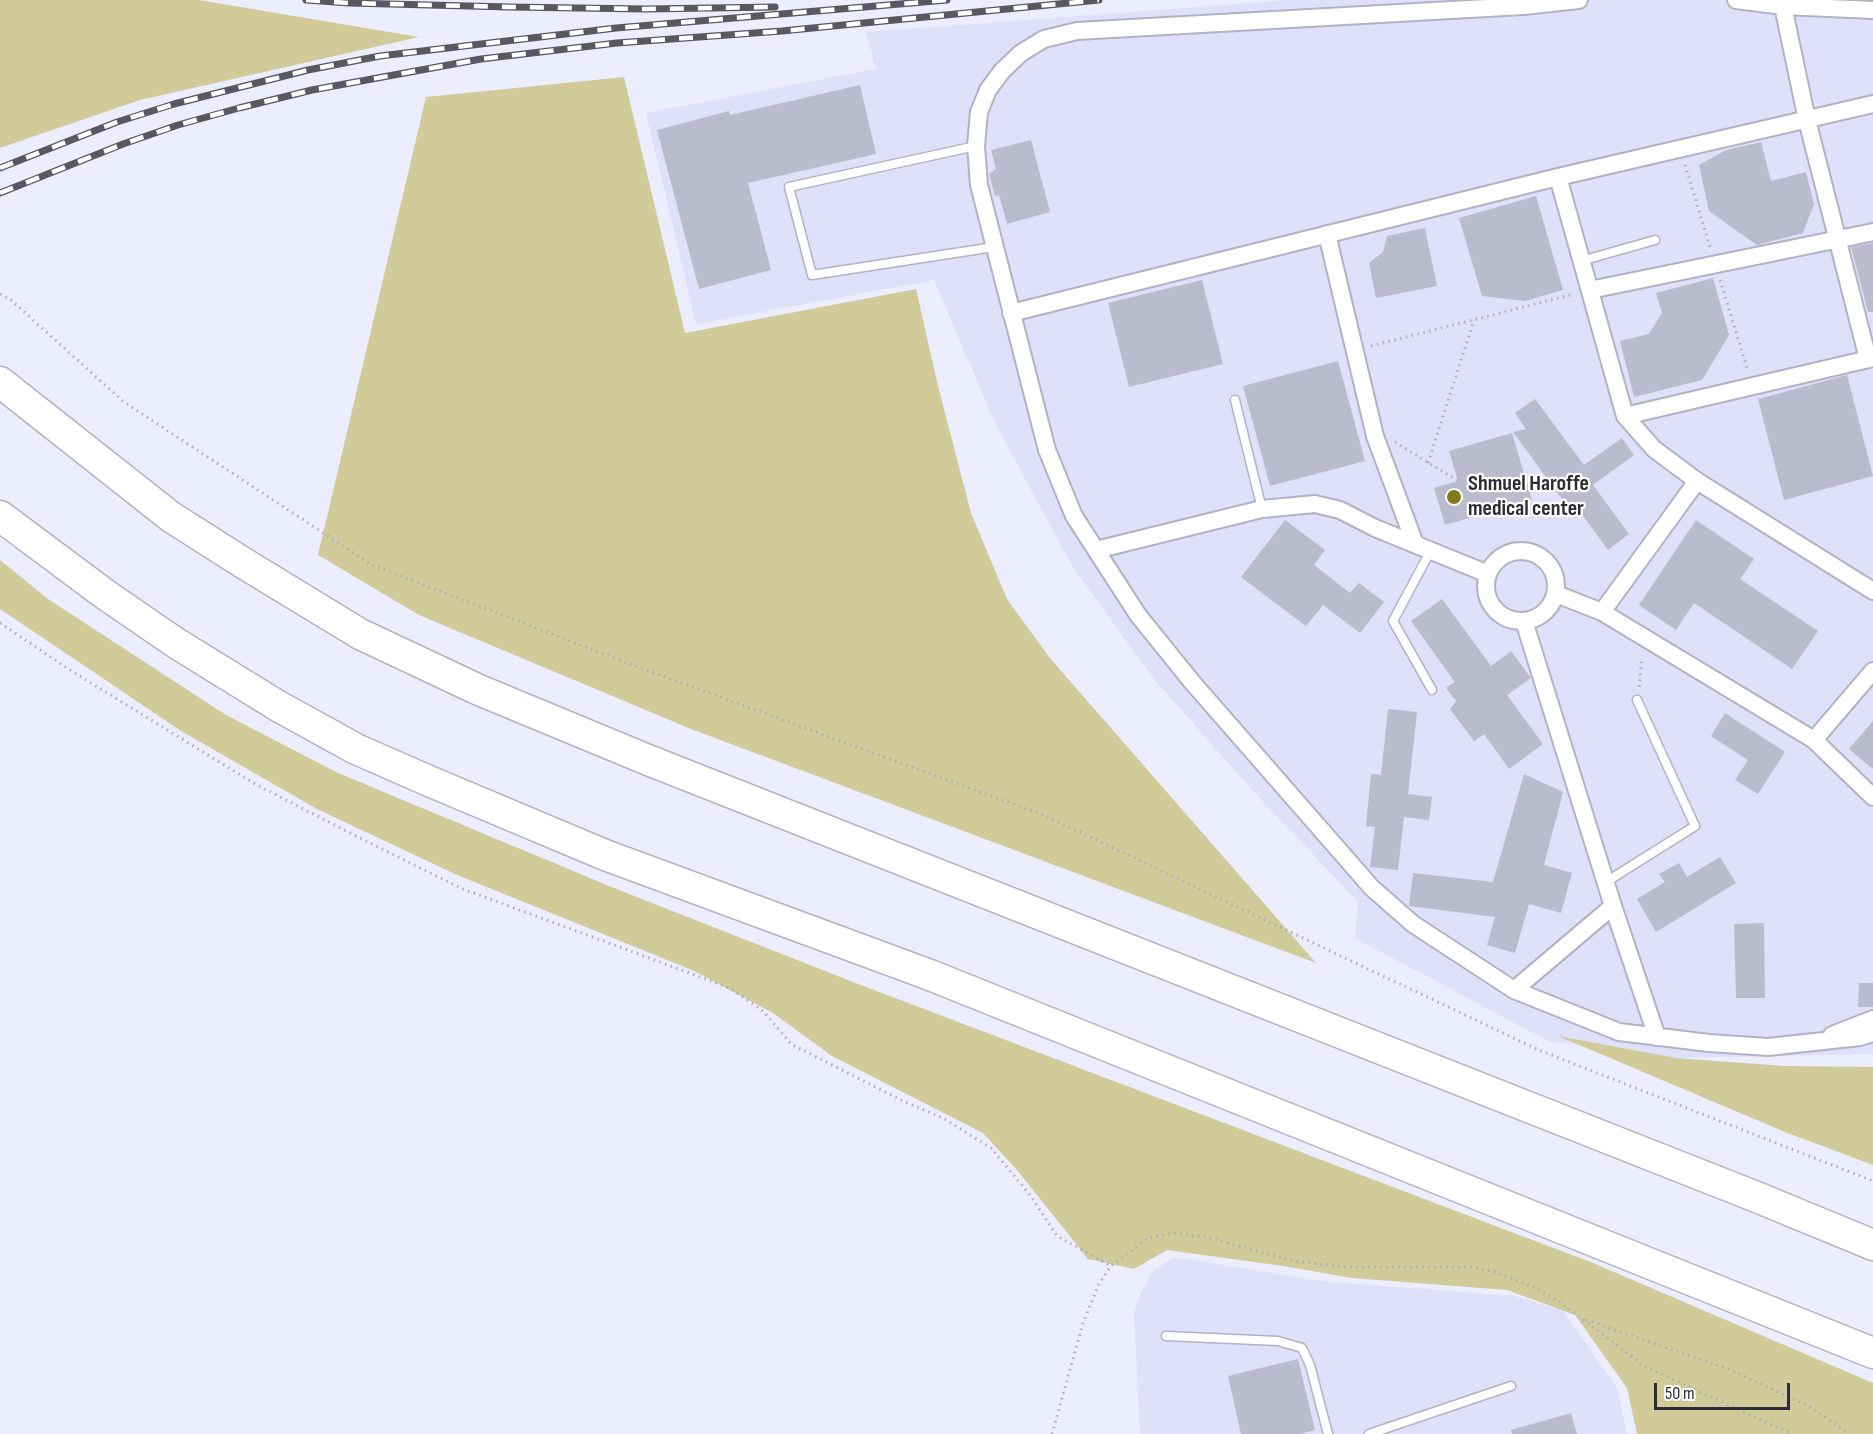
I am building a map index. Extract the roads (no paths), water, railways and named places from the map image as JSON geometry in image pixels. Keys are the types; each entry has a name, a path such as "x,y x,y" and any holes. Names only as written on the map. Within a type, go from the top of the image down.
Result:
{"highway":[{"path":"0,382 171,517 303,601 360,634 479,690 648,760 1873,1245"},
{"path":"0,516 87,581 176,643 278,706 356,749 605,855 941,980 1873,1353"}],"street":[{"path":"1579,0 1522,6 1077,31 1044,39 1021,53 1002,71 988,90 979,112 976,146 979,185 1047,450 1074,516 1138,615 1192,682 1372,888 1413,924 1514,990 1619,1032 1709,1043 1768,1047 1860,1037 1873,1033"},
{"path":"1736,0 1783,6 1873,10"},
{"path":"1624,416 1871,358 1837,239 1807,120 1783,6"},
{"path":"1011,313 1558,177 1873,104"},
{"path":"1558,177 1624,416 1654,449 1697,481 1873,591"},
{"path":"1590,290 1873,232"},
{"path":"1327,234 1373,428 1415,543"},
{"path":"1602,612 1697,481"},
{"path":"1096,550 1263,509 1315,504 1340,510 1375,528 1488,574"},
{"path":"1525,551 1537,554 1553,571 1556,594 1552,604 1544,613 1524,621 1512,620 1502,616 1493,608 1486,586 1488,574 1493,564 1502,556 1525,551"},
{"path":"1556,594 1602,612 1814,740 1873,797"},
{"path":"1524,621 1613,906 1657,1037"},
{"path":"1814,740 1873,671"},
{"path":"1514,990 1613,906"},
{"path":"1820,1041 1873,1019"}],"lane":[{"path":"976,146 789,187 812,275 994,247"},
{"path":"1581,261 1655,240"},
{"path":"1235,400 1263,509"},
{"path":"1431,550 1393,621 1432,690"},
{"path":"1606,882 1695,826 1637,700"},
{"path":"1166,1336 1278,1341 1302,1348 1310,1365 1328,1434"},
{"path":"1369,1434 1511,1386"}],"railway":[{"path":"306,0 509,7 646,9 775,7"},
{"path":"0,168 117,122 174,104 308,70 380,56 616,28 947,0"},
{"path":"0,193 123,144 178,125 239,108 312,90 481,59 617,43 782,31 1099,0"}],"place":[{"name":"Shmuel Haroffe medical center","path":"1454,497"}]}
